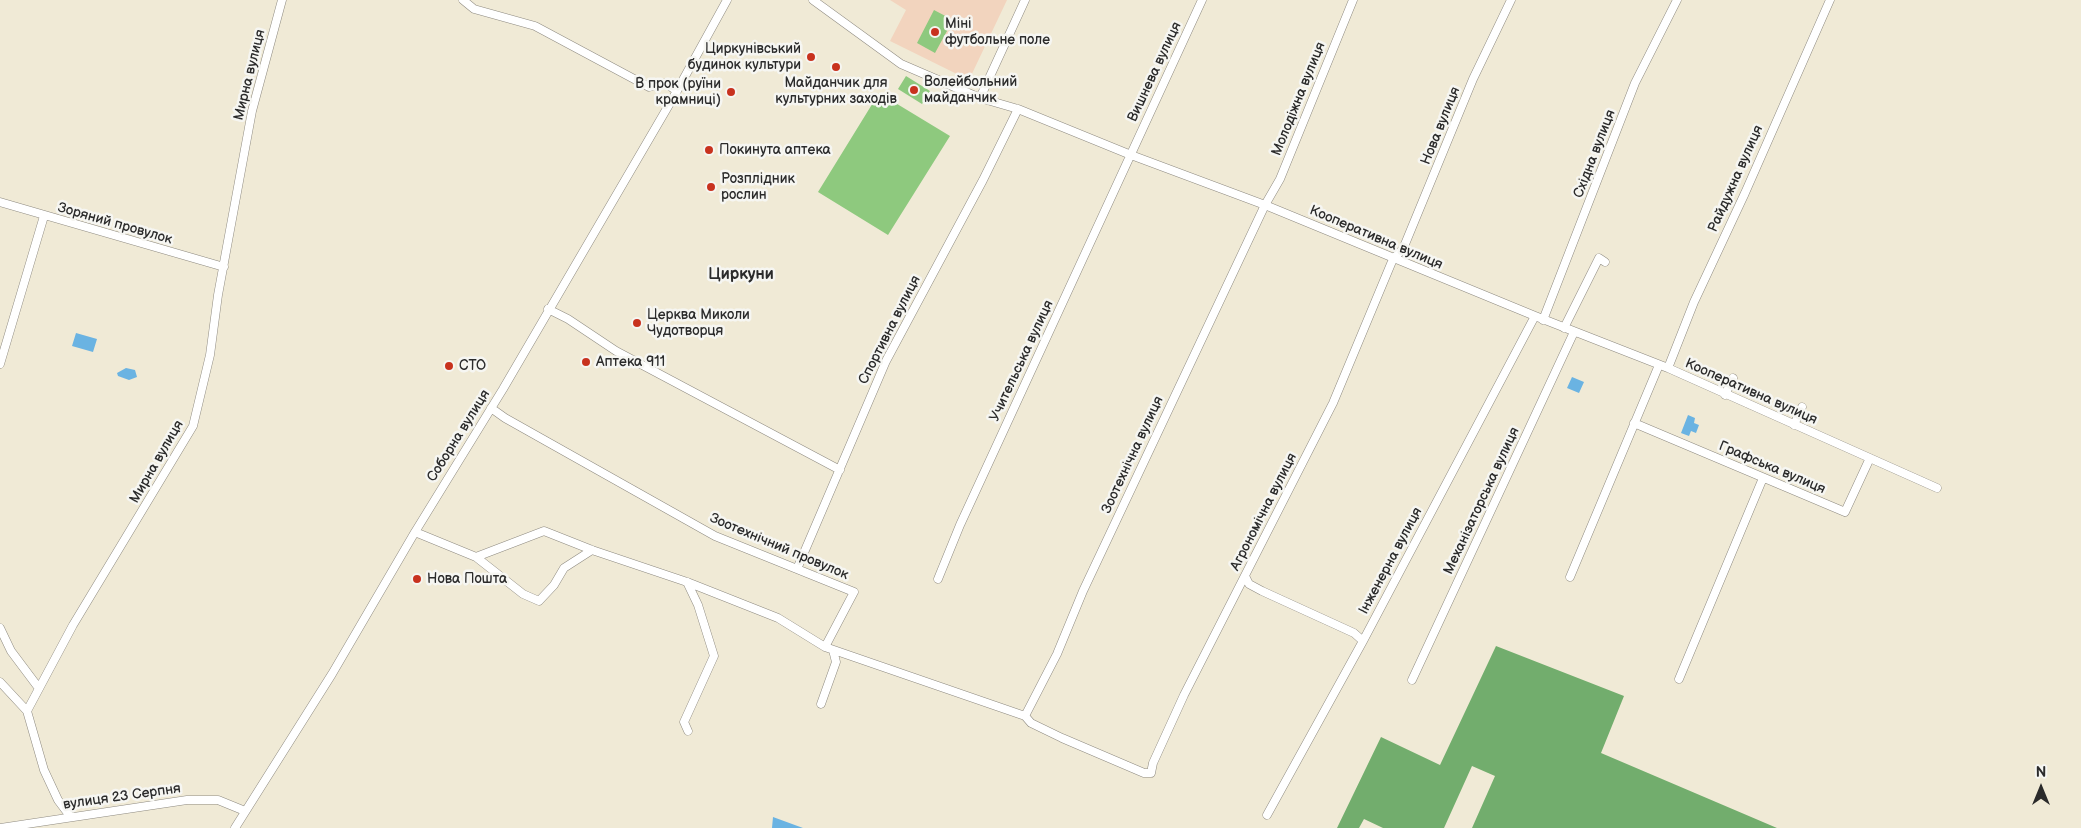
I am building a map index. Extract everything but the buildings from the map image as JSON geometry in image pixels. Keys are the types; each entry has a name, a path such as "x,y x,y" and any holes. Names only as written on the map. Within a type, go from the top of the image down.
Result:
{"street":[{"name":"Мирна вулиця","path":"27,711 38,687 88,600 194,426 210,355 218,295 252,111 282,0"},
{"path":"463,0 474,9 535,26 649,87 665,83 677,91"},
{"name":"Соборна вулиця","path":"235,828 332,674 415,532 491,408 677,91 727,0"},
{"name":"Кооперативна вулиця","path":"813,0 901,64 980,98 1018,109 1265,205 1543,320 1668,368 1937,488"},
{"path":"980,98 1025,0"},
{"name":"Вишнева вулиця","path":"1131,154 1202,0"},
{"name":"Молодіжна вулиця","path":"1265,205 1280,179 1353,0"},
{"name":"Нова вулиця","path":"1393,259 1403,249 1473,79 1511,0"},
{"name":"Східна вулиця","path":"1543,320 1635,84 1677,0"},
{"name":"Райдужна вулиця","path":"1668,368 1694,302 1746,193 1830,0"},
{"name":"Спортивна вулиця","path":"797,569 886,361 983,180 1018,109"},
{"name":"Учительська вулиця","path":"938,579 960,525 1131,154"},
{"name":"Зоряний провулок","path":"0,202 224,267"},
{"name":"Зоотехнічна вулиця","path":"1025,716 1057,654 1083,591 1265,205"},
{"path":"0,364 44,216"},
{"path":"1564,328 1599,258 1605,262"},
{"name":"Агрономічна вулиця","path":"1025,716 1031,723 1062,738 1144,773 1151,773 1153,762 1184,694 1334,403 1393,259"},
{"path":"548,309 568,319 616,351 840,470"},
{"name":"Інженерна вулиця","path":"1267,815 1363,641 1535,316"},
{"name":"Механізаторська вулиця","path":"1412,680 1574,332"},
{"path":"1570,577 1659,365"},
{"path":"1725,394 1733,378"},
{"path":"1794,425 1802,407"},
{"name":"Зоотехнічний провулок","path":"491,408 505,418 715,536 854,592 825,647"},
{"name":"Графська вулиця","path":"1634,423 1845,512 1870,458"},
{"path":"1679,679 1763,478"},
{"path":"476,557 544,531 592,550 687,582 778,618 825,647 1025,716"},
{"path":"415,532 476,557 523,594 539,601 554,585 564,568 592,550"},
{"path":"1245,576 1249,584 1262,592 1354,633 1363,641"},
{"path":"687,582 698,605 714,656 684,722 688,731"},
{"path":"0,628 11,651 38,687"},
{"path":"821,704 836,662 833,650"},
{"path":"0,682 27,711 44,770 58,800 70,816"},
{"name":"вулиця 23 Серпня","path":"0,828 70,816 187,800 218,800 245,811"}],"shaded area":[{"path":"890,0 1007,0 969,80 890,41 906,10"}],"green space":[{"name":"Міні футбольне поле","path":"934,10 953,20 935,53 917,43"},
{"name":"Волейбольний майданчик","path":"906,76 930,91 922,104 898,89"},
{"path":"879,93 950,136 888,235 818,192"},
{"path":"1496,646 1624,696 1601,753 1777,828 1472,828 1495,776 1472,766 1444,828 1383,828 1364,819 1359,828 1337,828 1381,737 1440,765"}],"water":[{"path":"76,333 97,339 93,352 72,346"},
{"path":"126,368 135,370 137,377 129,380 118,376 117,373"},
{"path":"1572,377 1584,382 1579,393 1567,388"},
{"path":"1688,415 1695,418 1694,423 1699,425 1696,433 1691,431 1689,436 1681,433"},
{"path":"773,817 803,828 772,828"}],"place":[{"name":"Міні футбольне поле","path":"935,32"},
{"name":"Циркунівський будинок культури","path":"811,57"},
{"name":"Майданчик для культурних заходів","path":"836,67"},
{"name":"Волейбольний майданчик","path":"914,90"},
{"name":"В прок (руїни крамниці)","path":"731,92"},
{"name":"Покинута аптека","path":"709,150"},
{"name":"Розплідник рослин","path":"711,187"},
{"name":"Церква Миколи Чудотворця","path":"637,323"},
{"name":"Аптека 911","path":"586,362"},
{"name":"СТО","path":"449,366"},
{"name":"Нова Пошта","path":"417,579"}],"district":[{"name":"Циркуни","path":"741,275"}]}
